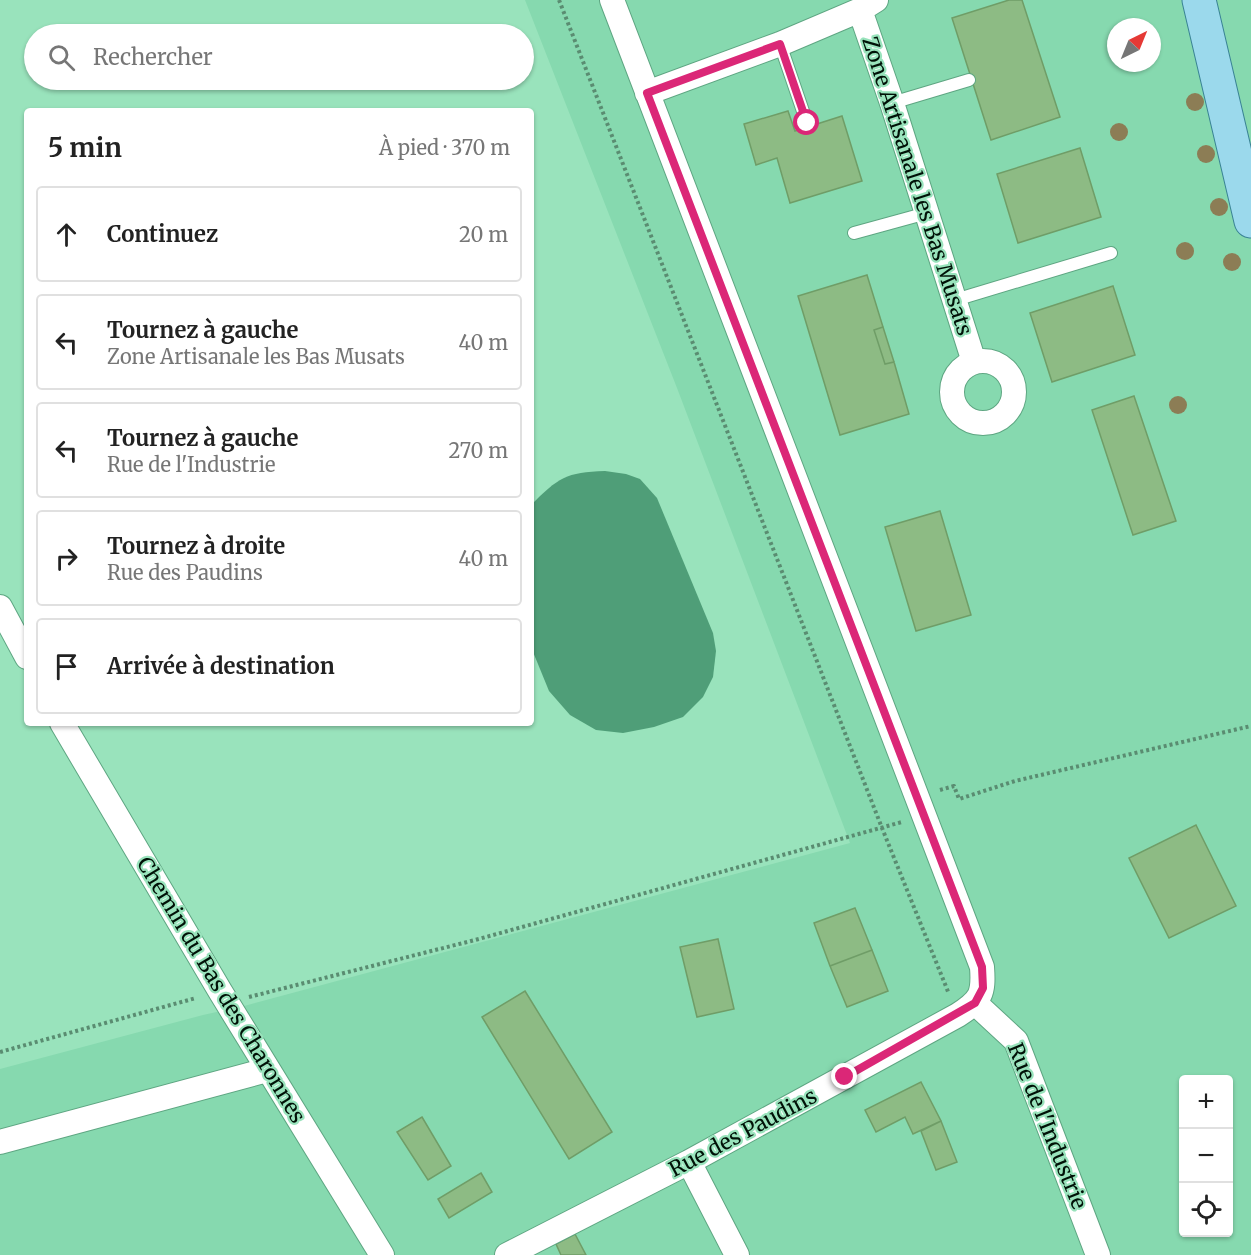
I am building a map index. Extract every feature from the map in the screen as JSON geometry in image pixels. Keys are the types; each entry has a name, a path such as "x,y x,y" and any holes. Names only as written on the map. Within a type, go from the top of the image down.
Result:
{"main road":[{"path":"1199,0 1251,222"}],"street":[{"path":"612,0 982,967 983,988 966,1009"},
{"name":"Zone Artisanale les Bas Musats","path":"647,93 780,44 868,5 892,104 974,362"},
{"path":"0,608 24,652"},
{"name":"Chemin du Bas des Charonnes","path":"64,726 267,1070 382,1255"},
{"name":"Rue des Paudins","path":"507,1255 689,1162 966,1009"},
{"name":"Rue de l'Industrie","path":"966,1009 1017,1041 1098,1255"},
{"path":"0,1142 267,1070"},
{"path":"689,1162 737,1255"}],"lane":[{"path":"780,44 807,123"},
{"path":"892,104 969,80"},
{"path":"854,233 927,213"},
{"path":"955,300 1111,253"}],"path":[{"path":"559,0 882,828 966,1009"},
{"path":"0,1052 220,991 240,999 262,994 486,937 882,828 954,786 959,799 1015,781 1251,726"}],"shaded area":[{"path":"525,0 1251,0 1251,1255 0,1255 0,1069 244,1006 850,843 677,388"},
{"path":"605,471 626,474 640,479 657,498 713,633 716,651 713,677 703,697 683,717 654,727 623,733 596,730 570,715 549,691 534,654 534,502 548,488 564,478 581,473"}],"building":[{"path":"1009,0 1022,0 1060,117 991,140 952,18"},
{"path":"788,111 795,131 842,116 862,181 790,203 777,158 756,165 744,124"},
{"path":"1080,148 1101,217 1018,243 997,174"},
{"path":"867,275 883,327 874,330 885,364 894,362 909,414 840,435 798,296"},
{"path":"1113,286 1135,355 1052,382 1030,313"},
{"path":"883,327 894,362 885,364 874,330"},
{"path":"1134,396 1176,521 1133,535 1092,410"},
{"path":"940,511 971,615 916,631 885,527"},
{"path":"1196,825 1236,906 1169,938 1129,858"},
{"path":"855,908 872,950 830,966 814,923"},
{"path":"718,939 734,1009 697,1017 680,947"},
{"path":"872,950 888,991 847,1007 830,966"},
{"path":"525,991 612,1132 569,1159 482,1017"},
{"path":"921,1082 941,1121 913,1134 905,1117 876,1132 865,1110"},
{"path":"422,1117 451,1166 428,1180 397,1132"},
{"path":"941,1121 957,1162 936,1170 921,1131"},
{"path":"481,1173 492,1192 449,1218 438,1199"},
{"path":"575,1234 586,1255 561,1255 556,1244"}],"route":[{"path":"807,123 780,44 647,93 982,967 983,988 975,1003 958,1015 845,1077"}]}
